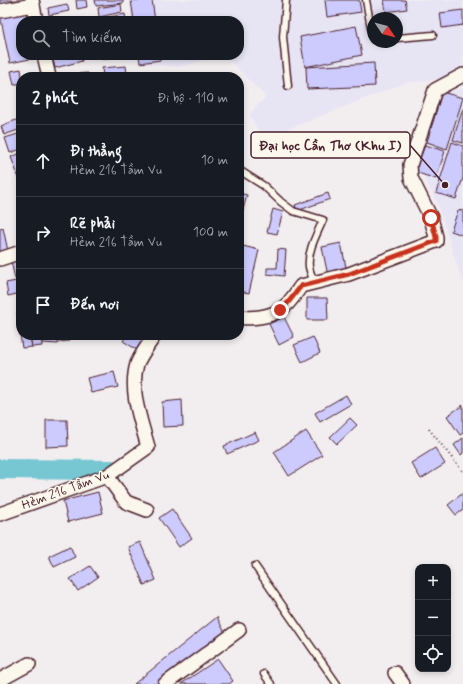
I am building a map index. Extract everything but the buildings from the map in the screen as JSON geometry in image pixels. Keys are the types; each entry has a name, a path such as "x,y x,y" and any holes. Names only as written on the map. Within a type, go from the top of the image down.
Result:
{"street":[{"path":"0,11 32,2 35,16"},
{"path":"45,60 48,72"},
{"path":"244,318 267,315 280,310 287,304 301,286 349,274 436,241 431,218 411,178 410,165 435,90 463,75"},
{"path":"0,259 16,254"},
{"name":"Hẻm 216 Tầm Vu","path":"0,514 107,476 148,447 136,402 134,382 137,363 152,340"},
{"path":"107,476 126,502 147,510"},
{"path":"165,684 239,630"},
{"path":"0,680 29,664"},
{"path":"395,673 403,684"}],"lane":[{"path":"286,0 283,36 288,86"},
{"path":"366,0 368,12"},
{"path":"403,37 432,35"},
{"path":"244,173 264,186 293,211 322,220 309,257 309,267 314,282"},
{"path":"255,566 337,684"},
{"path":"264,674 271,684"}],"path":[{"path":"429,429 463,472"}],"shaded area":[{"path":"129,0 463,0 463,78 407,82 263,139 249,114 266,97 244,75 244,72 241,72 229,60 244,60 244,16 131,16"},
{"path":"139,60 205,60 178,67 140,63"},
{"path":"463,88 463,284 437,203 419,167 440,95"}],"waterway":[{"path":"0,469 112,470"}],"place":[{"name":"Đại học Cần Thơ (Khu I)","path":"445,185"}],"route":[{"path":"280,310 287,304 301,286 349,274 436,241 431,218"}]}
